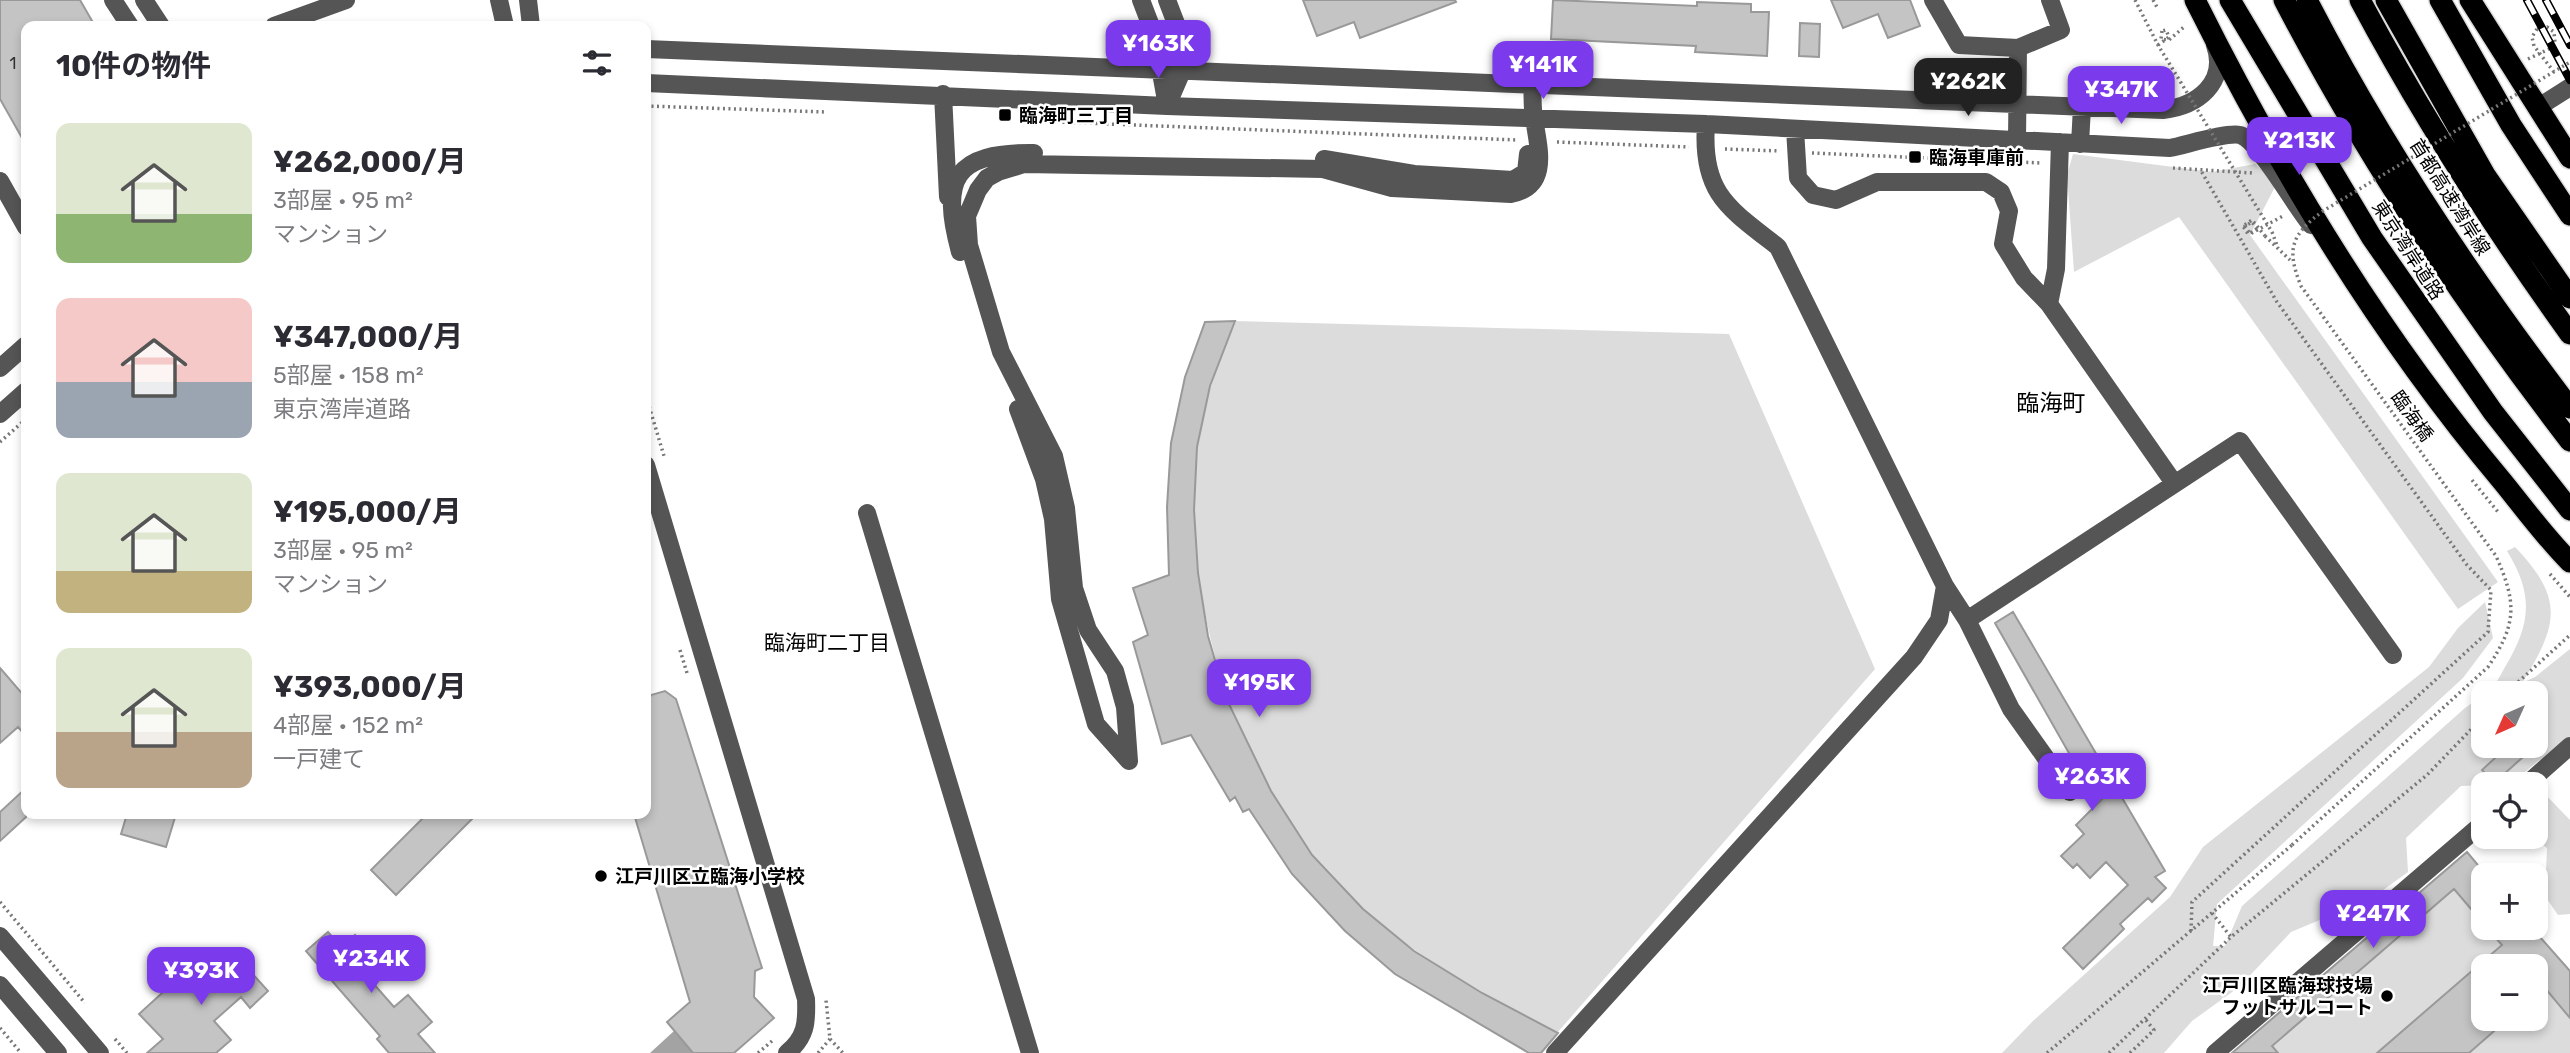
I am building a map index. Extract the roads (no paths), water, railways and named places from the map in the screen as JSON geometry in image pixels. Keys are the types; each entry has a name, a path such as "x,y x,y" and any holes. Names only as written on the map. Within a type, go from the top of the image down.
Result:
{"highway":[{"path":"2195,0 2274,147 2349,271 2465,437 2570,562"},
{"name":"東京湾岸道路","path":"2230,0 2337,183 2428,322 2493,412 2570,510"},
{"path":"2284,0 2402,204 2459,291 2570,442"},
{"name":"首都高速湾岸線","path":"2360,0 2418,104 2522,267 2570,334"},
{"path":"2377,0 2436,113 2505,225 2522,267"},
{"path":"2386,0 2485,175 2570,298"},
{"path":"2440,0 2511,125 2570,215"},
{"path":"2470,0 2570,158"},
{"name":"首都高速湾岸線","path":"2309,5 2427,205 2476,281 2570,408"}],"street":[{"path":"113,0 127,21"},
{"path":"144,0 157,21"},
{"path":"291,21 346,0"},
{"path":"499,0 504,21"},
{"path":"528,0 530,21"},
{"path":"1141,0 1154,34 1167,106"},
{"path":"1167,0 1180,34 1183,69 1167,106"},
{"path":"1933,0 1959,45 2018,48 2061,30 2050,0"},
{"path":"651,49 1158,67 2163,110 2191,104 2210,86 2217,69 2217,52 2210,31"},
{"path":"2017,140 2018,48"},
{"path":"651,83 1167,106 1706,124 2169,148 2238,134 2250,139 2294,205 2349,271"},
{"path":"943,94 949,207 989,356 1022,417 1044,479 1053,519 1060,599 1096,724 1129,761 1125,707 1115,671 1088,630 1074,588 1066,508 1054,456 1001,352 969,245 967,216 978,190 987,178 1024,164 1323,169 1392,188 1511,194 1527,189 1534,182 1532,84"},
{"path":"2537,108 2570,87"},
{"path":"2080,144 2082,107"},
{"path":"1706,124 1704,148 1708,176 1729,209 1778,247 1945,586 1967,620 2011,709 2070,792"},
{"path":"1795,129 1798,178 1813,195 1836,200 1877,182 1986,182 2001,192 2009,211 2003,244 2024,278 2049,304 2174,484"},
{"path":"949,207 950,194 961,174 981,159 997,154 1320,159 1414,174 1513,180 1526,172 1534,141"},
{"path":"2049,304 2056,269 2060,142"},
{"path":"0,181 21,218"},
{"path":"0,368 21,349"},
{"path":"0,414 21,395"},
{"path":"1967,620 2239,441 2393,655"},
{"path":"651,482 806,999 807,1024 799,1042 787,1053"},
{"path":"867,513 1030,1053"},
{"path":"1555,1053 1914,657 1939,620 1945,586"},
{"path":"2541,772 2570,746"},
{"path":"2215,1053 2471,833"},
{"path":"0,936 100,1053"},
{"path":"0,985 58,1053"}],"railway":[{"path":"2527,0 2570,80"},
{"path":"2546,0 2570,45"}],"place":[{"name":"臨海町三丁目","path":"1005,115"},
{"name":"臨海車庫前","path":"1915,157"},
{"name":"江戸川区立臨海小学校","path":"601,876"},
{"name":"江戸川区臨海球技場 フットサルコート","path":"2387,996"}],"district":[{"name":"臨海町","path":"2051,403"},
{"name":"臨海町二丁目","path":"827,642"}]}
